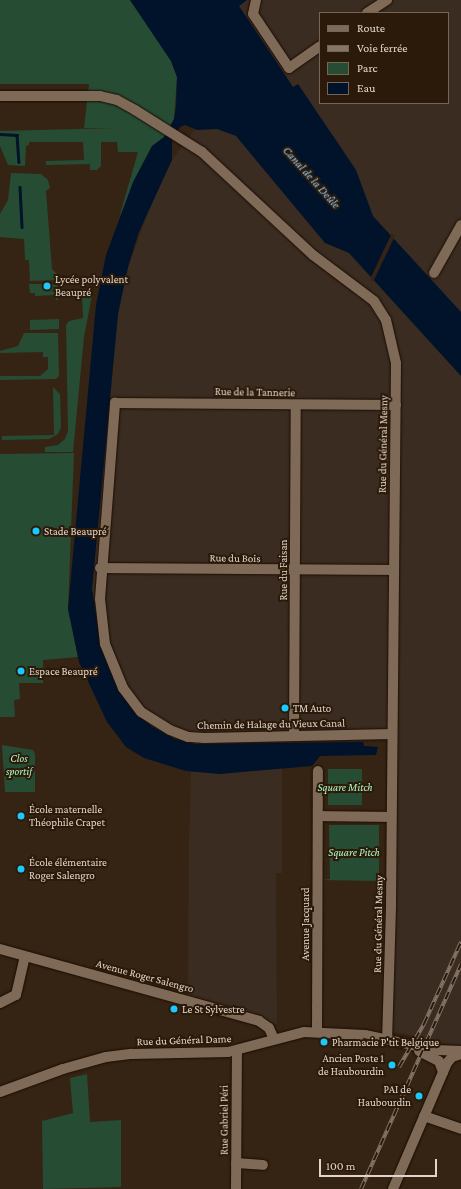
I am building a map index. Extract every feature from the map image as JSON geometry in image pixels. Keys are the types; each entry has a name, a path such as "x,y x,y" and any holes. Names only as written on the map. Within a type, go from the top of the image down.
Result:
{"street":[{"path":"256,0 253,14 289,68 319,47"},
{"path":"369,12 387,0"},
{"name":"Rue du Général Mesny","path":"0,96 106,97 125,104 159,124 207,156 313,255 380,308 389,326 394,347 396,405 390,817 391,1040"},
{"path":"434,274 461,225"},
{"name":"Rue de la Tannerie","path":"115,403 396,405"},
{"name":"Chemin de Halage du Vieux Canal","path":"115,403 100,568 100,615 105,644 123,688 146,717 163,727 188,737 392,734"},
{"name":"Rue du Faisan","path":"294,735 296,405"},
{"name":"Rue du Bois","path":"100,568 394,570"},
{"name":"Avenue Jacquard","path":"317,1032 318,770"},
{"path":"318,816 390,817"},
{"name":"Avenue Roger Salengro","path":"0,949 259,1021 269,1028 274,1039"},
{"path":"0,1003 16,995 25,957"},
{"name":"Rue du Général Dame","path":"0,1092 73,1066 113,1056 237,1051 299,1032 317,1032 391,1040"},
{"path":"391,1040 439,1051 461,1053"},
{"path":"391,1040 438,1060 443,1072"},
{"name":"Rue Gabriel Péri","path":"236,1189 237,1051"},
{"path":"393,1189 450,1058 461,1053"},
{"path":"424,1116 461,1129"},
{"path":"236,1163 262,1165"}],"shaded area":[{"path":"247,0 461,0 461,1047 387,1030 392,740 195,744 175,739 151,726 125,699 100,640 92,589 118,314 128,267 152,201 172,160 213,105 239,6"},
{"path":"282,767 282,873 276,873 277,1025 247,1012 188,996 189,840 191,771 220,774"}],"green space":[{"path":"0,0 130,0 171,61 177,77 174,119 164,138 152,146 119,218 138,152 118,152 117,142 101,142 101,166 97,170 90,170 90,164 46,165 46,161 84,160 83,142 29,142 29,145 26,146 25,166 8,165 0,146 0,131 116,128 84,128 89,84 0,84"},
{"path":"11,173 41,174 48,180 50,188 46,191 52,269 57,274 57,280 30,281 29,260 25,260 24,239 0,237 0,214 8,200"},
{"path":"29,284 57,284 58,300 56,300 55,295 35,296 35,293 30,293"},
{"path":"82,295 92,295 84,337 73,452 45,452 45,447 58,445 65,439 68,431 66,325 69,321 83,318"},
{"path":"59,319 59,329 30,330 30,320"},
{"path":"24,333 58,333 59,376 56,379 0,380 0,376 40,376 48,369 48,357 43,357 43,352 0,353 0,351 18,346"},
{"path":"53,387 60,394 61,427 58,434 49,439 2,440 2,436 54,435"},
{"name":"Stade Beaupré","path":"74,453 68,609 78,657 43,660 43,683 19,683 20,699 14,700 15,717 0,717 0,454"},
{"name":"Clos sportif","path":"2,745 33,750 35,754 35,792 5,792"},
{"name":"Square Mitch","path":"328,769 362,769 362,805 328,805"},
{"name":"Square Pitch","path":"329,825 379,825 379,881 321,880 330,879"},
{"path":"87,1074 90,1122 121,1120 121,1187 43,1189 42,1121 73,1113 70,1078"}],"water":[{"name":"Canal de la Deûle","path":"130,0 247,0 239,6 293,87 298,84 356,170 373,216 461,312 461,376 349,253 325,243 236,136 217,129 197,130 185,125 180,127 172,139 172,160 139,232 128,267 118,314 92,589 100,640 125,699 151,726 175,739 195,744 363,742 364,746 378,747 376,755 320,756 312,766 220,774 186,771 144,758 126,747 107,722 79,662 68,609 96,305 106,255 133,182 152,146 164,137 174,119 176,106 177,77 171,61"}],"pier":[{"path":"392,233 395,236 373,282 370,279"}],"waterway":[{"path":"0,134 17,135 19,162"},
{"path":"20,187 22,227"}],"railway":[{"path":"399,1067 424,1024 461,942"},
{"path":"361,1189 461,964"}],"place":[{"name":"Lycée polyvalent Beaupré","path":"47,286"},
{"name":"Stade Beaupré","path":"36,531"},
{"name":"Espace Beaupré","path":"21,671"},
{"name":"TM Auto","path":"285,708"},
{"name":"École maternelle Théophile Crapet","path":"21,816"},
{"name":"École élémentaire Roger Salengro","path":"21,869"},
{"name":"Le St Sylvestre","path":"174,1009"},
{"name":"Pharmacie P'tit Belgique","path":"324,1042"},
{"name":"Ancien Poste 1 de Haubourdin","path":"392,1065"},
{"name":"PAI de Haubourdin","path":"419,1096"}]}
